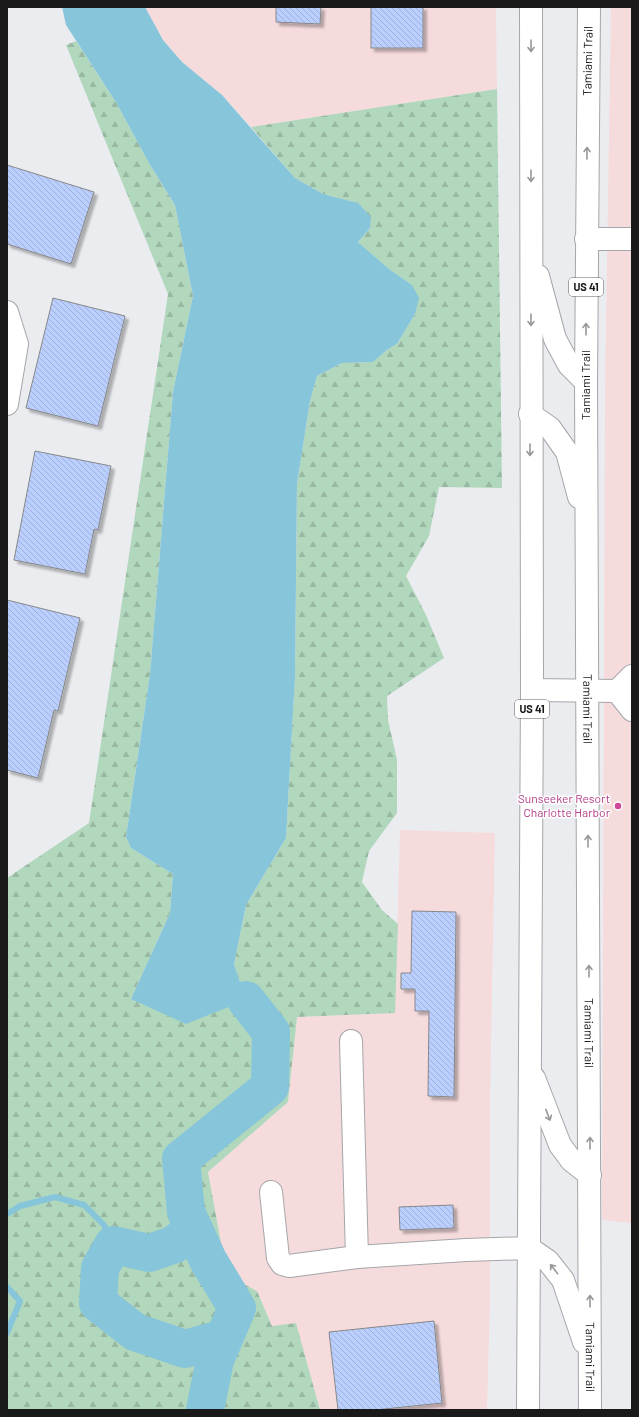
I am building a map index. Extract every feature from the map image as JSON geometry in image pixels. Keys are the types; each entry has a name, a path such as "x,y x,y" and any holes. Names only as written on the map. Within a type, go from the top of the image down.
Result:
{"main road":[{"name":"US 41","path":"528,1410 532,690 530,414 531,7"},
{"name":"Tamiami Trail","path":"588,7 586,382 590,1410"},
{"path":"586,239 632,240"},
{"path":"531,246 554,339 569,365 586,382"},
{"path":"7,312 17,344 7,404"},
{"path":"530,414 550,428 566,452 587,525"},
{"path":"532,690 617,691 632,676"},
{"path":"617,691 632,710"},
{"path":"351,1041 357,1257"},
{"path":"529,1065 560,1145 571,1160 590,1175"},
{"path":"271,1192 278,1258 282,1264 289,1266 357,1257 529,1248 548,1261 563,1280 589,1356"}],"shaded area":[{"path":"145,7 496,7 497,89 251,127 222,95 182,62 163,40"},
{"name":"Sunseeker Resort Charlotte Harbor","path":"611,7 632,7 632,1223 602,1220 605,393"},
{"path":"400,830 495,833 490,1099 490,1299 487,1410 320,1410 296,1324 272,1326 257,1291 227,1275 208,1172 288,1102 297,1017 395,1013"}],"green space":[{"path":"76,41 117,104 150,165 175,205 193,296 173,392 150,674 126,837 131,848 173,874 170,913 131,999 246,1000 234,964 246,905 286,838 295,677 297,484 310,401 317,376 342,363 373,362 397,344 415,314 412,285 389,269 358,242 370,228 358,203 323,194 295,178 251,127 497,89 502,488 439,487 429,536 406,576 426,615 444,658 387,696 388,720 397,760 397,813 369,851 362,882 382,910 398,924 395,1013 297,1017 288,1102 208,1172 227,1275 257,1291 272,1326 296,1323 320,1410 7,1410 7,878 89,823 168,294 66,45"}],"water":[{"path":"62,7 145,7 163,40 182,62 222,95 295,178 323,194 358,203 371,217 370,228 358,242 389,269 412,285 419,298 415,314 397,344 373,362 342,363 317,376 310,401 297,484 295,677 286,838 246,905 234,964 246,1000 186,1024 131,999 170,913 173,874 131,848 126,837 150,674 173,392 193,296 175,205 150,165 117,104 66,25"}],"building":[{"path":"276,7 321,7 320,24 276,22"},
{"path":"371,7 423,7 423,48 371,48"},
{"path":"7,165 94,192 71,264 7,244"},
{"path":"53,298 125,316 98,426 26,408"},
{"path":"35,451 111,466 98,530 94,529 85,574 14,560"},
{"path":"7,600 80,618 58,711 54,710 38,778 7,770"},
{"path":"412,911 456,912 454,1097 428,1096 429,1011 415,1011 415,989 401,989 401,973 411,973"},
{"path":"453,1205 454,1228 400,1230 399,1207"},
{"path":"434,1321 442,1403 375,1410 338,1410 329,1332"}],"waterway":[{"path":"205,1410 215,1360 237,1308 208,1260 186,1212 181,1159 270,1087 271,1032 246,1000"},
{"path":"7,1214 20,1206 55,1197 84,1205 104,1225 113,1245"},
{"path":"194,1230 173,1245 149,1253 113,1245 100,1268 98,1303 135,1332 185,1349 224,1338"},
{"path":"7,1287 20,1301 7,1333"}],"place":[{"name":"Sunseeker Resort Charlotte Harbor","path":"618,806"}]}
